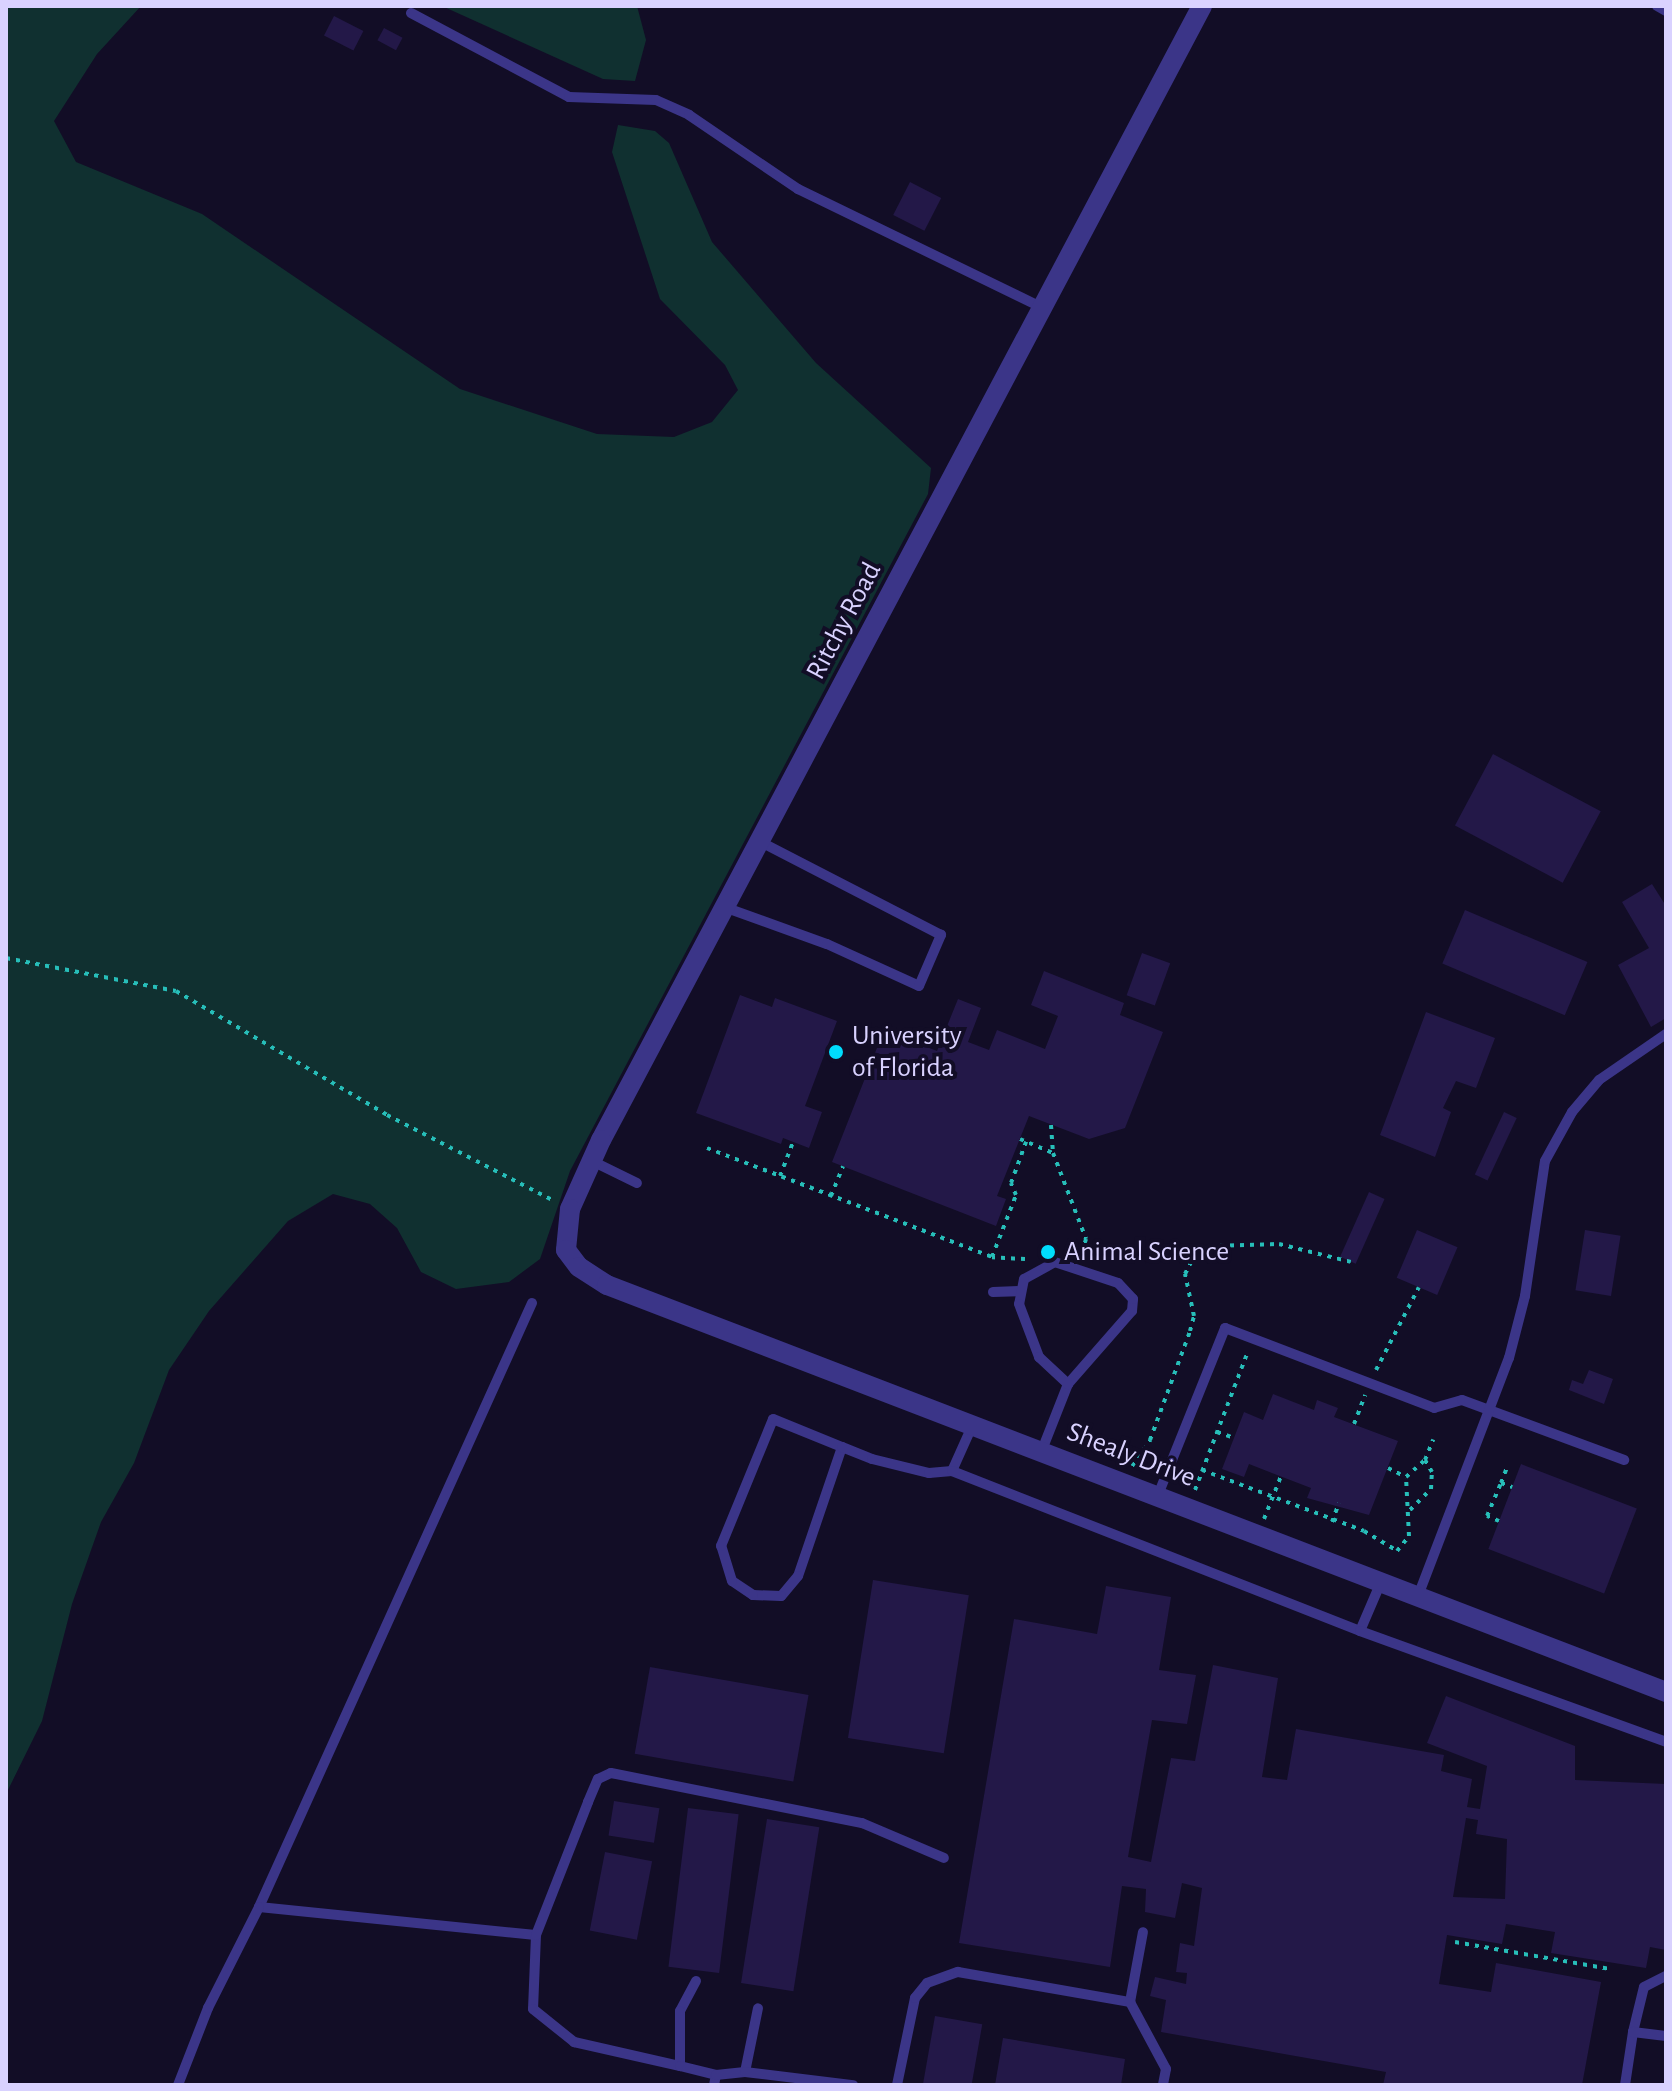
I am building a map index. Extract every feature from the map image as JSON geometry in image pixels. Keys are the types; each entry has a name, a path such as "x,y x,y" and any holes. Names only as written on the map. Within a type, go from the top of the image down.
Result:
{"street":[{"name":"Ritchy Road","path":"579,1267 566,1250 570,1209 592,1161 1202,6"},
{"name":"Shealy Drive","path":"579,1267 607,1285 1666,1692"}],"lane":[{"path":"1657,6 1666,11"},
{"path":"411,13 569,97 656,100 689,115 798,189 1041,307"},
{"path":"724,907 827,944 919,986 941,935 759,841"},
{"path":"1418,1596 1489,1409 1525,1296 1545,1161 1572,1112 1599,1080 1666,1034"},
{"path":"592,1161 637,1183"},
{"path":"993,1292 1019,1291 1042,1265 1063,1262 1118,1283 1133,1299 1132,1311 1068,1384 1042,1450"},
{"path":"1019,1291 1023,1320 1039,1357 1068,1384"},
{"path":"178,2085 208,2008 259,1907 532,1303"},
{"path":"1158,1495 1225,1328 1434,1408 1462,1400 1624,1460"},
{"path":"842,1447 798,1576 781,1596 753,1595 732,1581 721,1546 773,1419 898,1467 952,1471 1360,1631 1666,1742"},
{"path":"952,1471 973,1424"},
{"path":"1360,1631 1381,1582"},
{"path":"853,2085 745,2072 715,2080 680,2066 574,2042 533,2009 536,1935 588,1802 598,1779 611,1773 862,1823 944,1858"},
{"path":"259,1907 536,1935"},
{"path":"1143,1932 1130,2002 1166,2069 1163,2085"},
{"path":"897,2085 915,1998 941,1975 975,1973 1130,2002"},
{"path":"1625,2085 1644,1987 1666,1976"},
{"path":"680,2066 680,2011 696,1981"},
{"path":"745,2072 758,2008"},
{"path":"1633,2032 1666,2036"}],"path":[{"path":"6,958 176,991 387,1115 570,1209"},
{"path":"1051,1125 1053,1153 1086,1239 1081,1255"},
{"path":"1020,1139 1053,1153"},
{"path":"780,1176 793,1142"},
{"path":"992,1257 1016,1195 1011,1183 1026,1142"},
{"path":"707,1148 992,1257 1016,1262 1038,1252"},
{"path":"831,1196 843,1166"},
{"path":"1073,1253 1095,1262"},
{"path":"1376,1370 1419,1287"},
{"path":"1194,1493 1247,1354"},
{"path":"1354,1424 1366,1393"},
{"path":"1217,1432 1234,1438"},
{"path":"1406,1477 1425,1460 1433,1440"},
{"path":"1409,1510 1431,1489 1432,1472 1425,1460"},
{"path":"1499,1521 1487,1516 1508,1465"},
{"path":"1388,1468 1406,1477"},
{"path":"1202,1470 1332,1522 1372,1534 1397,1551 1408,1542 1406,1477"},
{"path":"1263,1520 1281,1476"},
{"path":"1501,1483 1512,1487"},
{"path":"1332,1522 1339,1503"},
{"path":"1455,1942 1609,1969"}],"green space":[{"path":"6,6 141,6 97,54 54,121 76,162 202,214 460,389 597,434 674,437 712,422 738,390 725,365 660,299 612,152 618,125 655,131 669,143 712,242 816,363 931,468 928,494 570,1171 540,1259 509,1282 456,1289 421,1272 397,1228 370,1204 333,1194 288,1221 209,1311 169,1370 134,1463 101,1522 72,1604 42,1721 6,1794"},
{"path":"442,6 637,6 646,40 635,81 603,79"}],"building":[{"path":"334,16 363,31 353,51 324,36"},
{"path":"384,28 403,38 396,50 377,40"},
{"path":"910,182 941,198 924,231 893,215"},
{"path":"1493,754 1601,811 1563,883 1455,826"},
{"path":"1652,884 1666,906 1666,1018 1651,1027 1618,965 1649,948 1622,902"},
{"path":"1465,910 1587,962 1565,1015 1442,963"},
{"path":"1142,953 1170,963 1155,1006 1127,995"},
{"path":"1044,971 1124,1003 1120,1015 1163,1032 1125,1128 1089,1139 1029,1116 997,1196 1006,1199 996,1226 832,1162 884,1030 937,1051 958,999 981,1008 968,1042 989,1050 997,1030 1045,1049 1058,1016 1031,1005"},
{"path":"740,995 772,1007 775,998 837,1021 805,1106 822,1112 809,1148 783,1138 781,1144 696,1113"},
{"path":"1426,1012 1495,1038 1476,1088 1456,1081 1443,1108 1451,1112 1435,1157 1380,1135"},
{"path":"1504,1112 1517,1118 1488,1180 1475,1175"},
{"path":"1369,1192 1385,1199 1356,1264 1340,1257"},
{"path":"1417,1230 1458,1247 1437,1295 1397,1278"},
{"path":"1585,1230 1621,1236 1611,1296 1575,1290"},
{"path":"1589,1370 1613,1379 1604,1404 1569,1390 1572,1380 1583,1384"},
{"path":"1273,1394 1314,1410 1317,1400 1338,1408 1334,1417 1398,1441 1369,1515 1307,1498 1311,1488 1249,1464 1244,1477 1222,1469 1244,1412 1263,1420"},
{"path":"1521,1464 1637,1508 1604,1593 1488,1549"},
{"path":"873,1580 969,1595 944,1753 848,1738"},
{"path":"1106,1586 1171,1597 1159,1670 1196,1675 1187,1724 1152,1720 1128,1857 1151,1862 1171,1758 1195,1761 1213,1665 1278,1678 1262,1777 1287,1780 1296,1729 1444,1755 1441,1771 1472,1779 1467,1807 1480,1809 1487,1766 1427,1743 1446,1696 1575,1746 1575,1780 1666,1784 1666,1950 1650,1947 1646,1968 1551,1953 1555,1932 1506,1924 1502,1944 1447,1935 1439,1984 1491,1992 1496,1963 1601,1982 1582,2085 1383,2085 1386,2072 1161,2032 1166,2000 1150,1996 1155,1977 1186,1984 1187,1973 1176,1972 1180,1943 1194,1946 1202,1888 1182,1883 1175,1918 1145,1912 1146,1889 1122,1886 1110,1967 959,1943 1014,1619 1097,1634","holes":["1466,1818 1478,1820 1476,1834 1507,1839 1505,1899 1453,1897"]},
{"path":"650,1667 809,1695 793,1782 635,1754"},
{"path":"614,1801 659,1808 654,1843 609,1836"},
{"path":"688,1808 739,1814 719,1973 669,1967"},
{"path":"767,1819 819,1827 793,1991 741,1983"},
{"path":"605,1852 652,1861 637,1940 590,1931"},
{"path":"935,2016 982,2024 972,2085 923,2085"},
{"path":"1003,2038 1125,2059 1121,2085 995,2085"}],"place":[{"name":"University of Florida","path":"836,1052"},
{"name":"Animal Science","path":"1048,1252"}]}
